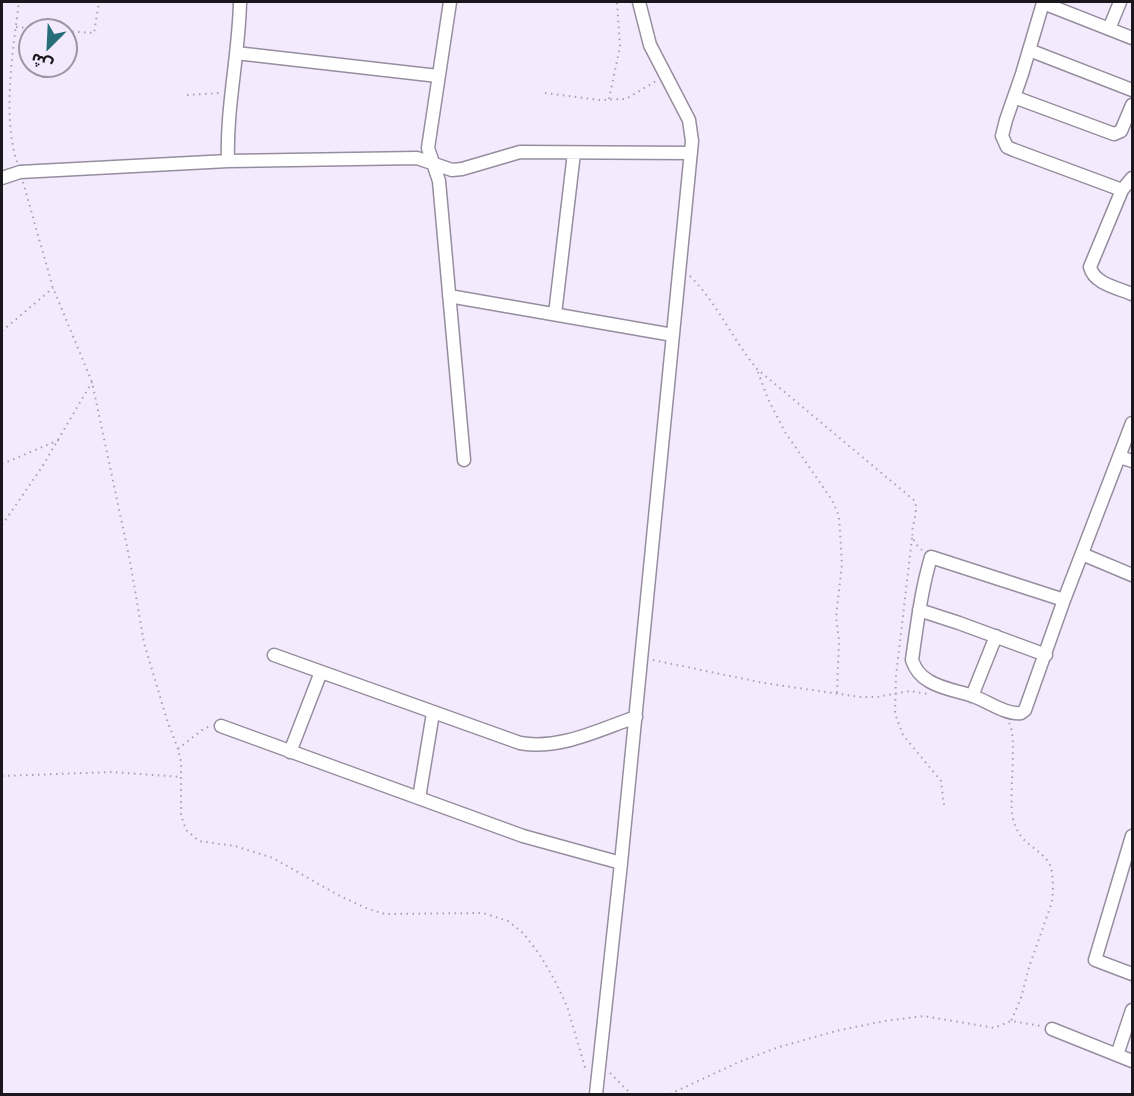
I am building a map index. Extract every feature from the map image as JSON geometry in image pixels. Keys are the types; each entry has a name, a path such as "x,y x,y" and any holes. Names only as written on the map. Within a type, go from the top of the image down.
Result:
{"street":[{"path":"228,161 227,142 240,2"},
{"path":"450,2 428,148 439,181 465,460"},
{"path":"596,1094 692,153 691,126 650,45 639,2"},
{"path":"1109,29 1120,2"},
{"path":"1122,190 1007,147 1003,142 1003,130 1043,3 1132,39"},
{"path":"1029,50 1132,90"},
{"path":"236,53 438,76"},
{"path":"1014,97 1114,134 1121,131 1132,105"},
{"path":"2,178 20,172 228,161 417,158 452,170 520,152 692,153"},
{"path":"555,314 574,153"},
{"path":"1132,178 1122,190 1090,267 1097,280 1132,294"},
{"path":"449,296 673,335"},
{"path":"1064,600 931,557 919,610 912,660 914,666 927,680 1012,713 1021,713 1028,704 1082,554 1126,459 1132,423"},
{"path":"1082,554 1132,575"},
{"path":"919,610 1046,655"},
{"path":"972,696 996,636"},
{"path":"274,655 433,713 520,743 536,746 559,743 636,717"},
{"path":"290,752 321,672"},
{"path":"419,798 433,713"},
{"path":"221,726 523,836 621,863"},
{"path":"1132,836 1095,960 1132,974"},
{"path":"1117,1055 1132,1010"},
{"path":"1052,1029 1132,1061"}],"path":[{"path":"19,2 11,69 10,139 53,288 92,382 130,561 144,642 178,749 181,815 186,830 199,841 235,846 273,858 338,896 385,914 483,913 508,921 524,933 540,955 567,1006 581,1057 596,1094"},
{"path":"78,32 94,33 99,2"},
{"path":"554,2 591,2"},
{"path":"609,100 620,47 617,2"},
{"path":"545,93 609,100 626,99 666,75"},
{"path":"188,95 231,92"},
{"path":"680,267 703,289 743,352 757,369 912,497 917,507 912,538 915,545 931,557"},
{"path":"2,331 53,288"},
{"path":"757,369 768,399 785,432 832,500 839,516 842,564 836,617 839,640 837,693"},
{"path":"2,525 59,440 92,382"},
{"path":"2,464 59,440"},
{"path":"641,657 764,683 860,697 910,692 933,695"},
{"path":"1006,721 1011,724 1013,732 1011,779 1013,818 1020,836 1047,860 1053,890 1052,902 1029,967 1021,998 1011,1020"},
{"path":"178,749 202,729 215,725 221,726"},
{"path":"2,776 112,772 181,777"},
{"path":"670,1095 769,1050 840,1030 885,1021 924,1016 994,1028 1011,1020 1052,1029"},
{"path":"600,1063 631,1095"}]}
